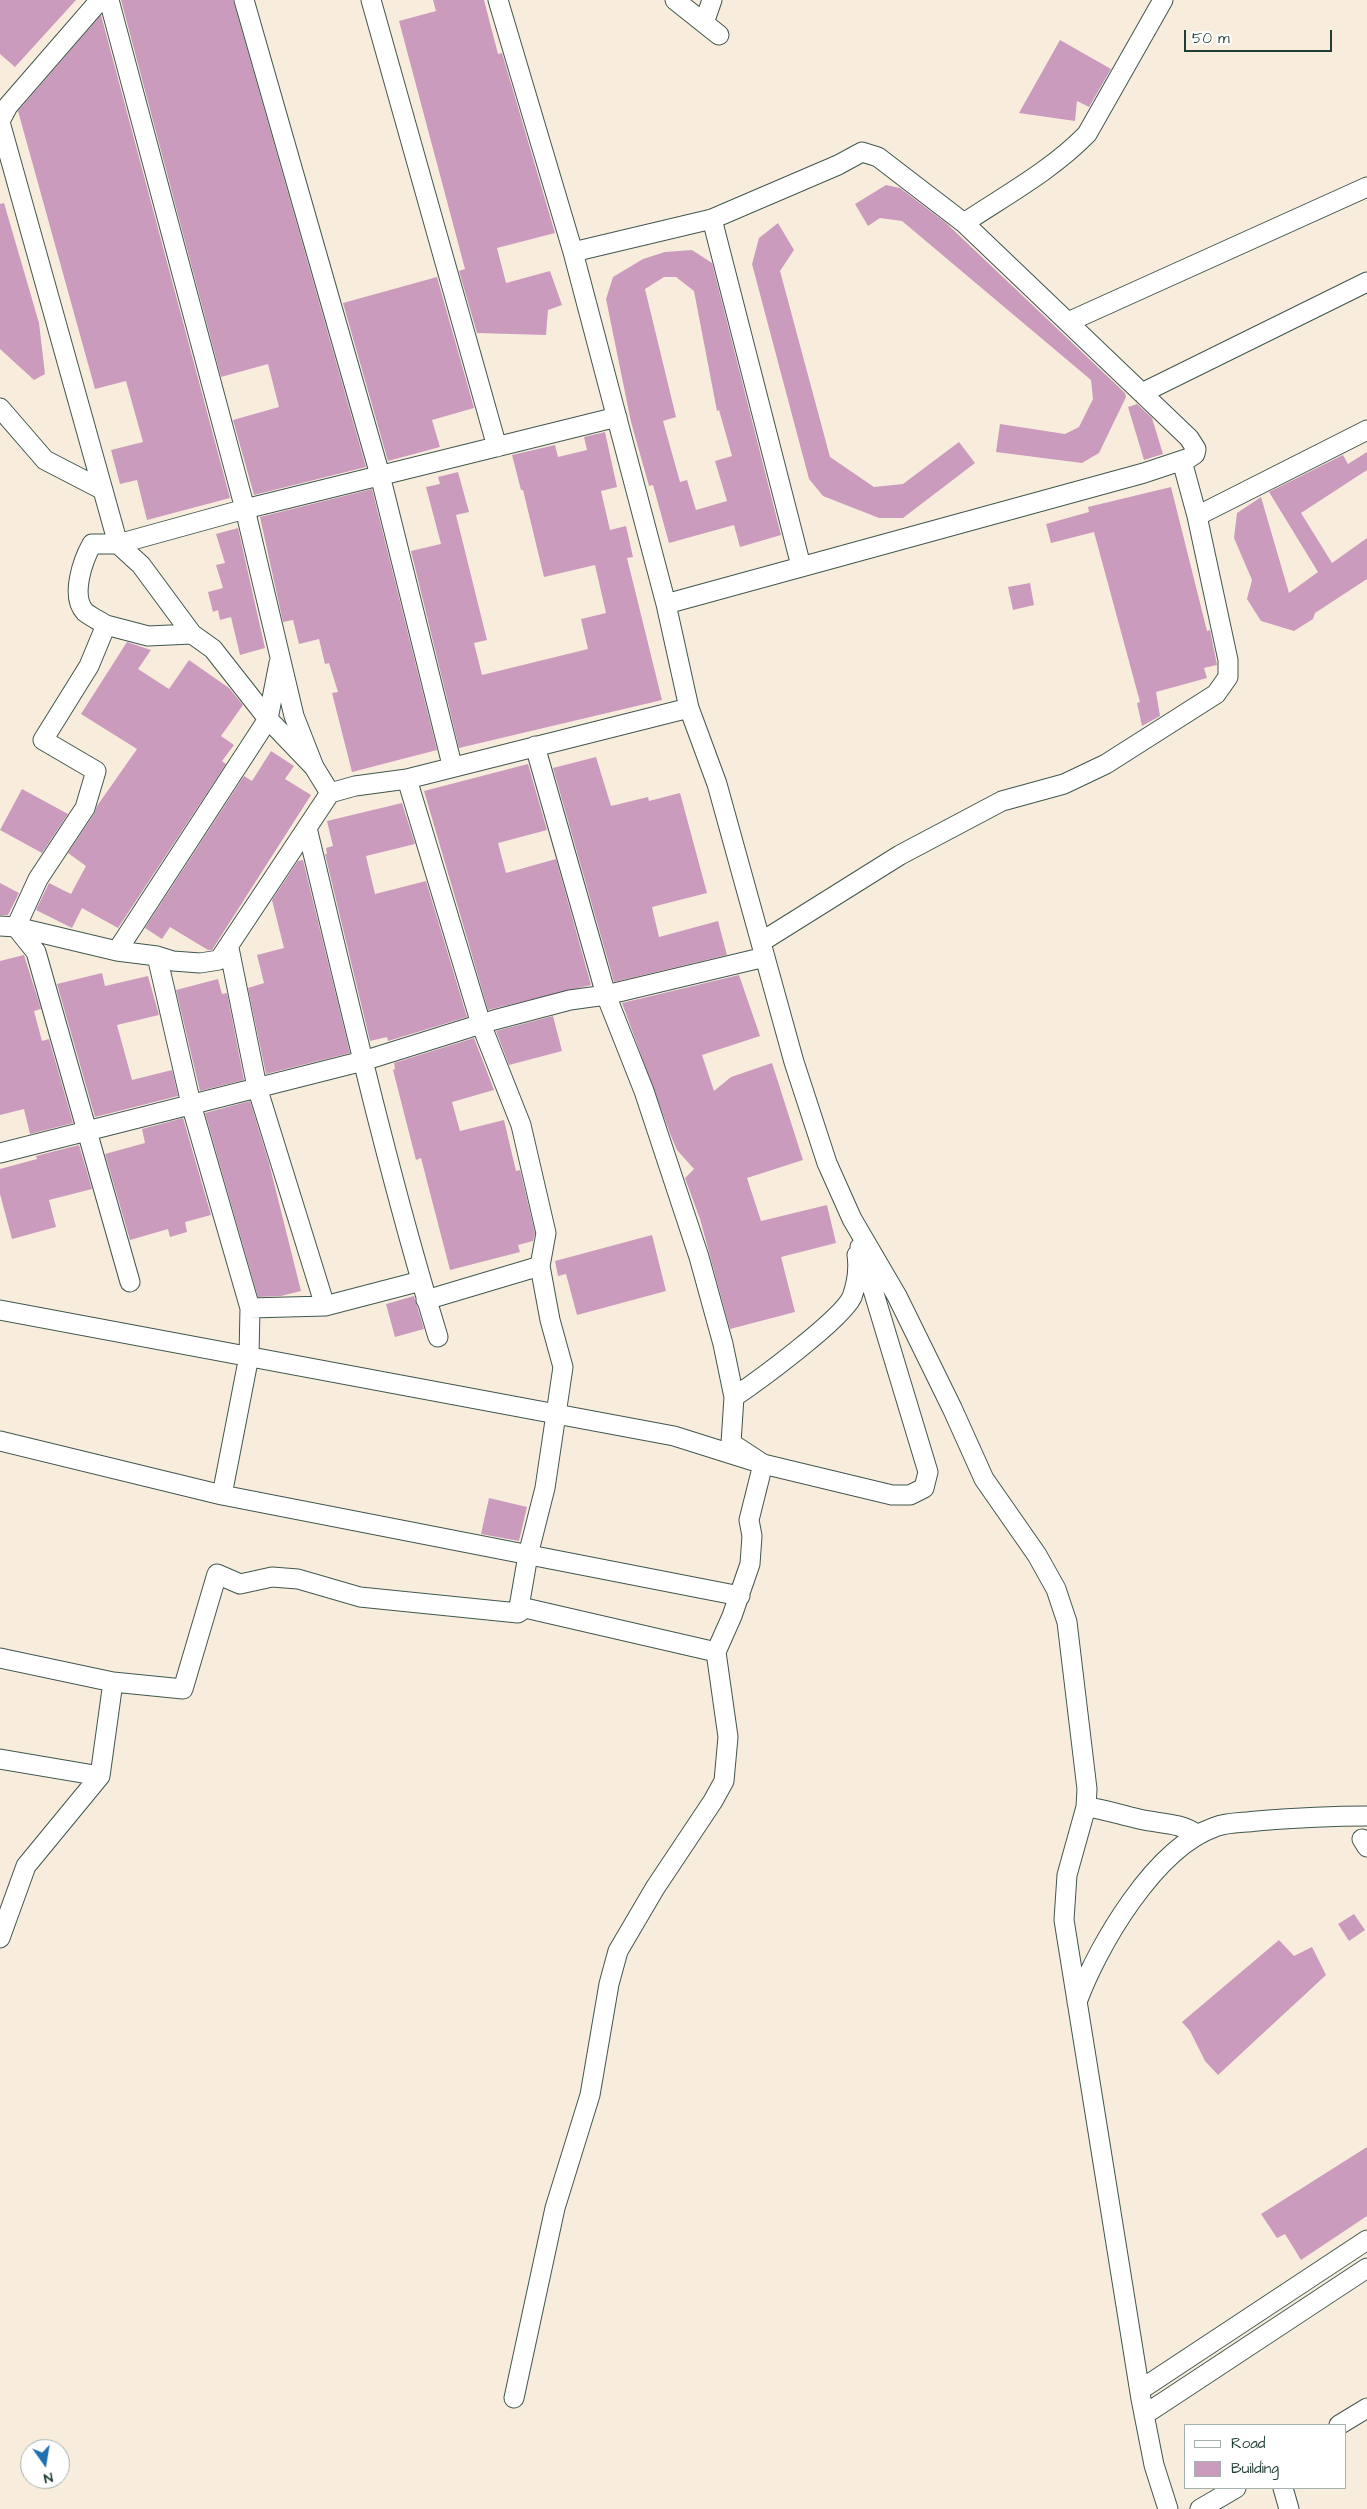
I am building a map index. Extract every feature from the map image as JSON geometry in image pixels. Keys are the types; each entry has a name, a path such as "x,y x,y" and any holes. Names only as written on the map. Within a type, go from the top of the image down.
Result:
{"street":[{"path":"100,0 2,112 102,490 118,544 141,565 192,634 213,649 268,719 314,767 330,792"},
{"path":"110,0 244,510 294,716 314,767"},
{"path":"244,0 380,475 452,765"},
{"path":"372,0 497,447"},
{"path":"498,0 573,252 666,604 689,708 717,784 794,1062 827,1163 852,1219 897,1296 952,1408 984,1479 1037,1555 1056,1589 1067,1622 1075,1676 1087,1789 1086,1807 1067,1875 1064,1920 1076,2005 1122,2273 1144,2415 1154,2466 1168,2509"},
{"path":"675,0 719,34"},
{"path":"704,23 712,0"},
{"path":"964,223 1051,165 1071,150 1087,134 1163,0"},
{"path":"573,252 712,220 838,166 862,152 878,156 964,223 1142,392 1196,448 1195,454 1144,473 666,604"},
{"path":"1068,322 1367,187"},
{"path":"712,220 801,566"},
{"path":"1142,392 1367,282"},
{"path":"0,408 45,460 102,490"},
{"path":"192,634 148,636 106,625 84,611 78,593 85,556 92,544 118,544 380,475 617,417"},
{"path":"1198,516 1367,430"},
{"path":"0,1153 363,1061 481,1024 570,1000 606,995 763,949 900,855 1002,801 1064,784 1106,764 1216,694 1228,677 1228,660 1198,516 1182,460"},
{"path":"8,927 85,808 96,771 43,740 89,666 106,625"},
{"path":"117,951 268,719 280,654"},
{"path":"8,927 117,951 157,956 173,962 200,963 220,960 261,893 308,828 330,792 407,778 452,765 689,708"},
{"path":"535,746 606,995 644,1090 699,1257 723,1344 734,1396 731,1443 763,1464"},
{"path":"407,778 481,1024 522,1125 546,1233 540,1266 550,1320 563,1367 545,1488 528,1556 518,1613"},
{"path":"308,828 363,1061 426,1300 438,1337"},
{"path":"8,927 36,952 130,1282"},
{"path":"229,948 257,1087 324,1306"},
{"path":"157,956 191,1104 250,1308 249,1356 222,1496"},
{"path":"734,1396 768,1372 836,1316 851,1298 858,1278 852,1219"},
{"path":"0,1310 674,1436 763,1464 892,1495 910,1494 924,1488 928,1472 852,1219"},
{"path":"426,1300 540,1266"},
{"path":"250,1308 324,1306 421,1281"},
{"path":"0,1441 222,1496 740,1596"},
{"path":"514,2398 555,2208 590,2095 609,1984 618,1951 655,1888 713,1801 724,1781 728,1737 716,1652 740,1596 750,1564 752,1536 749,1520 763,1464"},
{"path":"0,1658 112,1682 183,1689 218,1574 240,1584 272,1577 298,1579 360,1596 518,1613 526,1608 716,1652"},
{"path":"0,1938 26,1866 100,1776 112,1682"},
{"path":"0,1759 100,1776"},
{"path":"1086,1807 1105,1809 1140,1820 1178,1824 1198,1835"},
{"path":"1076,2005 1088,1972 1112,1929 1160,1866 1179,1848 1198,1835 1216,1826 1236,1823 1330,1816 1367,1816"},
{"path":"1140,2390 1367,2240"},
{"path":"1144,2415 1367,2268"},
{"path":"1341,2424 1367,2409"},
{"path":"1200,2509 1234,2489"},
{"path":"1283,2489 1289,2509"}],"building":[{"path":"0,0 76,0 15,67 0,54"},
{"path":"121,0 233,0 366,467 254,495 233,420 279,407 268,364 221,377"},
{"path":"433,0 484,0 498,54 502,53 555,233 497,248 506,283 550,271 562,305 548,310 546,335 477,333 459,271 465,269 399,21 436,11"},
{"path":"101,15 230,498 147,520 137,480 120,484 111,450 143,442 126,381 95,389 18,111"},
{"path":"1060,40 1111,69 1089,107 1077,101 1075,121 1019,113"},
{"path":"886,185 900,188 946,223 1125,393 1126,397 1099,453 1082,463 996,452 1000,424 1065,434 1079,427 1093,399 1091,380 902,221 880,218 868,226 855,204"},
{"path":"4,203 39,323 45,374 34,380 0,349 0,204"},
{"path":"778,223 794,250 780,271 830,457 874,487 903,484 959,442 975,463 903,518 879,518 823,496 809,479 752,264 759,238"},
{"path":"692,250 712,263 781,535 740,547 734,525 669,543 653,485 649,486 631,422 606,299 613,277 643,259 665,252","holes":["664,277 676,277 694,291 717,411 719,410 732,456 715,461 727,501 696,510 687,480 680,482 663,421 676,417 645,289"]},
{"path":"437,277 474,408 432,420 440,447 388,461 343,303"},
{"path":"1137,404 1152,418 1163,454 1144,460 1128,407"},
{"path":"605,432 617,487 601,491 610,530 626,526 633,557 627,558 662,700 459,748 411,551 441,544 426,487 440,484 438,477 458,472 469,512 456,515 487,640 474,643 482,675 588,649 581,619 606,613 595,565 544,577 523,490 521,490 512,455 555,445 558,457 587,450 584,437"},
{"path":"1367,452 1367,470 1301,513 1332,563 1367,538 1367,579 1315,613 1313,619 1294,631 1261,621 1247,599 1252,580 1234,538 1237,513 1261,497 1289,593 1318,572 1269,492 1343,455 1348,464"},
{"path":"1171,487 1207,631 1210,630 1217,665 1204,668 1207,678 1156,692 1160,716 1142,726 1137,703 1140,702 1094,532 1051,543 1046,524 1089,512 1088,507"},
{"path":"372,489 437,750 352,772 332,693 338,692 329,663 325,664 319,639 299,644 293,620 283,622 260,517"},
{"path":"238,528 265,648 240,655 231,617 220,620 218,610 213,612 208,592 223,588 216,565 225,563 216,534"},
{"path":"1030,583 1034,605 1013,610 1008,587"},
{"path":"127,642 151,650 138,669 169,689 189,660 229,688 243,705 221,736 234,745 222,761 226,764 118,928 82,908 72,928 36,910 49,883 71,894 86,866 68,853 94,814 97,806 137,749 81,714"},
{"path":"271,751 294,766 285,779 311,795 212,950 208,950 170,927 162,939 145,928 244,776 252,781"},
{"path":"596,757 611,806 648,797 649,801 680,793 707,893 652,907 659,937 718,921 727,955 614,982 553,768"},
{"path":"528,764 547,830 498,843 506,873 556,859 591,985 488,1010 424,791"},
{"path":"22,789 68,814 42,853 0,830"},
{"path":"402,803 415,844 366,856 375,894 426,881 467,1017 388,1041 387,1037 370,1041 325,854 327,854 326,848 333,846 327,821"},
{"path":"303,860 350,1053 266,1074 248,988 264,983 257,955 284,948 272,900 298,861"},
{"path":"0,883 19,893 8,915 0,915"},
{"path":"24,955 41,1009 34,1011 42,1041 49,1039 73,1123 30,1134 24,1109 0,1115 0,961"},
{"path":"102,973 105,986 148,976 159,1015 117,1025 132,1080 172,1070 178,1096 95,1117 57,984"},
{"path":"739,975 760,1036 702,1055 714,1091 731,1077 772,1063 803,1160 747,1178 761,1221 827,1205 836,1243 781,1257 795,1312 730,1329 700,1219 685,1178 694,1169 677,1150 622,1003"},
{"path":"218,979 222,994 227,993 244,1080 200,1091 176,990"},
{"path":"553,1016 562,1051 509,1065 496,1031"},
{"path":"474,1038 494,1090 452,1102 460,1131 504,1120 516,1171 520,1170 535,1233 533,1241 518,1245 520,1252 450,1270 421,1158 416,1160 393,1070 395,1069 394,1063"},
{"path":"250,1101 269,1163 301,1291 281,1296 258,1297 205,1113"},
{"path":"183,1118 211,1215 185,1222 187,1232 170,1237 168,1229 130,1240 105,1154 145,1143 142,1129"},
{"path":"79,1145 92,1189 49,1200 56,1227 12,1239 0,1194 0,1169 37,1159 36,1156"},
{"path":"652,1235 666,1291 577,1315 566,1274 558,1276 555,1261"},
{"path":"414,1296 424,1329 395,1337 386,1304"},
{"path":"489,1498 527,1507 519,1541 481,1534"},
{"path":"1354,1914 1365,1930 1349,1941 1338,1924"},
{"path":"1279,1940 1294,1956 1312,1947 1326,1975 1218,2075 1205,2061 1190,2031 1182,2022"},
{"path":"1367,2147 1367,2216 1301,2260 1285,2234 1277,2238 1261,2214"}]}
